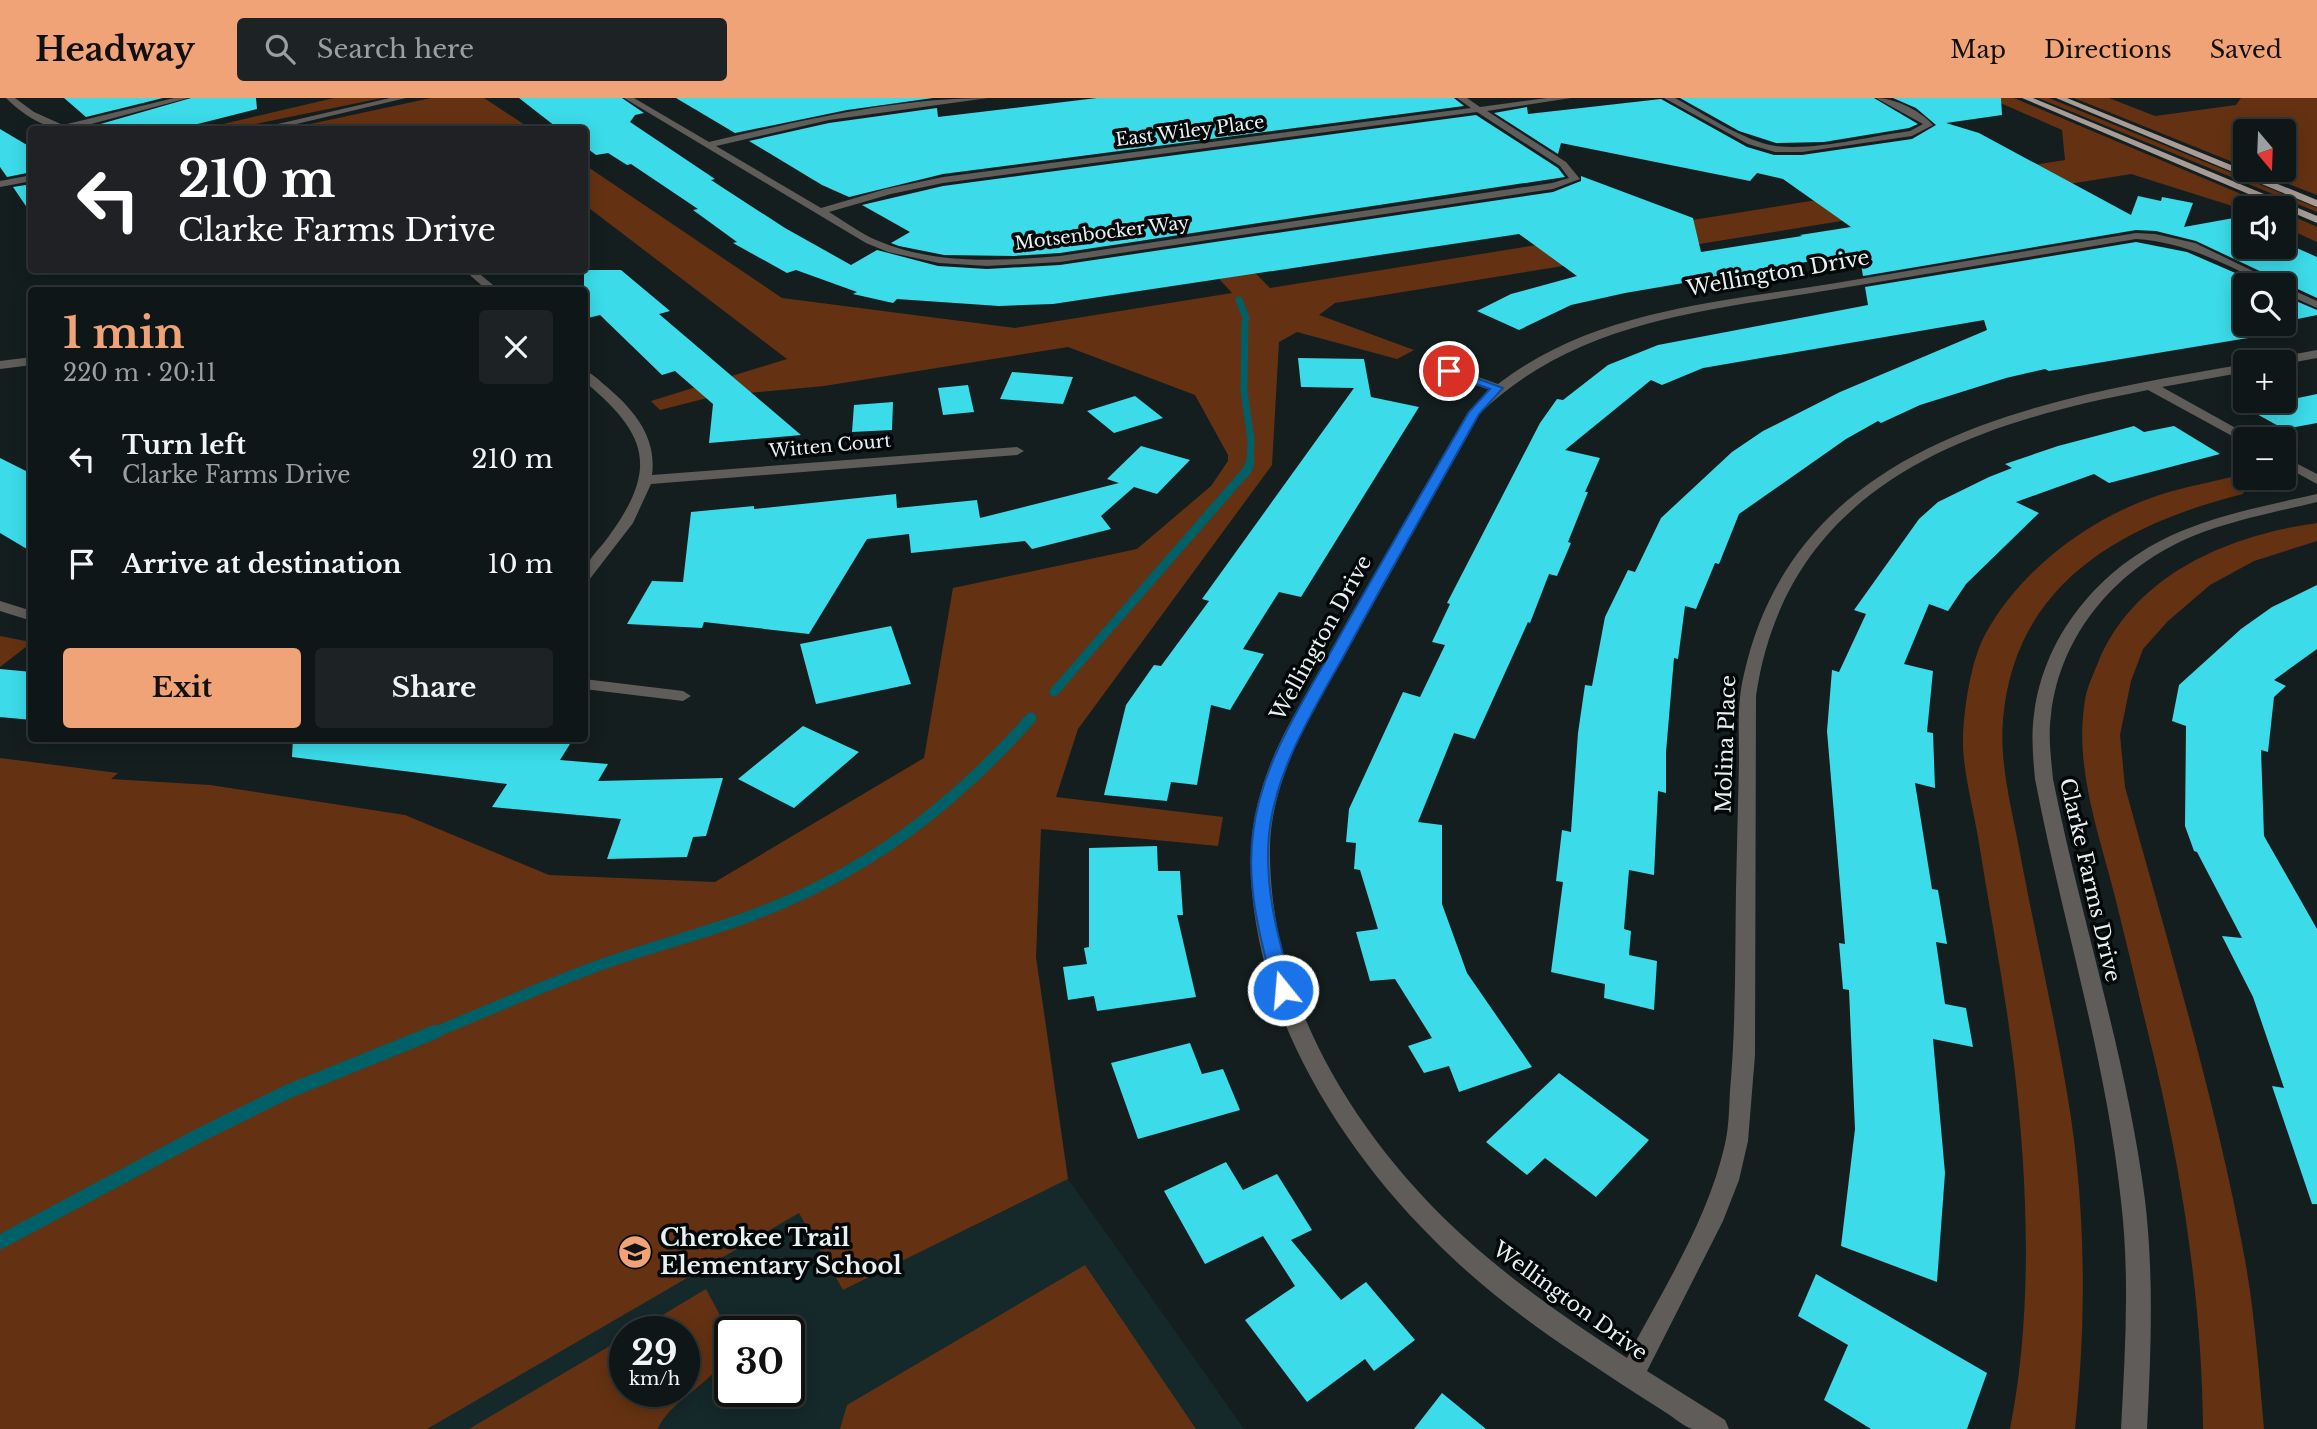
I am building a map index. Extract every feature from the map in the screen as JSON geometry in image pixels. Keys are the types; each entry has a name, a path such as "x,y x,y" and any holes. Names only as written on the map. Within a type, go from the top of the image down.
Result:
{"main road":[{"path":"2026,98 2317,220"},
{"path":"2060,98 2317,204"}],"street":[{"path":"10,98 31,114 57,126"},
{"path":"76,126 184,98"},
{"path":"274,126 402,98"},
{"name":"Motsenbocker Way","path":"628,98 863,238 900,252 951,260 1012,262 1060,259 1553,186 1575,178 1563,164 1479,110"},
{"path":"708,145 786,126 868,111 984,98"},
{"path":"1461,98 1479,110"},
{"name":"East Wiley Place","path":"819,212 889,191 943,180 1567,98"},
{"path":"1668,98 1751,142 1775,149 1802,149 1912,133 1929,125 1922,118 1880,98"},
{"path":"862,101 868,111"},
{"path":"0,184 28,179"},
{"name":"Wellington Drive","path":"1716,1429 1558,1326 1489,1275 1423,1211 1374,1154 1330,1088 1296,1021 1274,962 1263,903 1261,833 1279,763 1474,412 1497,388 1520,372 1569,346 1612,329 1654,317 2119,238 2159,236 2191,245 2250,273"},
{"path":"472,273 489,287"},
{"path":"2296,295 2317,305"},
{"path":"2296,358 2317,354"},
{"path":"0,365 28,362"},
{"name":"Molina Place","path":"1632,1374 1711,1221 1727,1180 1737,1141 1744,1055 1748,696 1752,668 1759,646 1807,547 1843,510 1885,476 1921,455 2010,419 2077,402 2233,370"},
{"path":"1449,371 1497,388"},
{"path":"588,378 630,416 638,428 645,450 646,480 632,514 588,572"},
{"path":"2152,387 2233,432"},
{"name":"Witten Court","path":"646,480 1017,451"},
{"path":"2296,468 2317,481"},
{"name":"Clarke Farms Drive","path":"2134,1429 2138,1297 2133,1202 2118,1109 2044,779 2041,734 2047,685 2062,644 2072,627 2095,598 2128,567 2169,542 2209,525 2317,498"},
{"path":"0,606 28,615"},
{"path":"588,684 683,696"}],"shaded area":[{"path":"334,98 382,98 246,126 215,126"},
{"path":"431,98 484,98 526,126 301,126"},
{"path":"1989,98 2014,98 2246,196 2233,196 2233,206 2131,174 1335,303 1319,315 1414,350 1397,359 1297,332 1279,342 1272,465 1078,729 1056,797 1223,817 1218,846 1041,829 1036,957 1068,1179 843,1290 799,1213 622,1316 609,1316 609,1323 427,1429 0,1429 0,758 118,773 111,779 210,785 405,815 549,875 715,882 924,758 953,588 1137,549 1211,486 1228,461 1228,455 1195,395 1068,347 824,386 715,396 660,410 651,401 787,359 588,207 588,167 782,298 1015,328 1232,293 1192,249 1227,244 1270,288 2065,160 2062,130"},
{"path":"2038,98 2049,98 2233,174 2233,178"},
{"path":"2074,98 2109,98 2155,116 2236,105 2241,98 2317,98 2317,195 2283,182 2296,182 2296,119 2233,119 2233,162"},
{"path":"2244,182 2254,182 2288,196 2278,196"},
{"path":"2296,199 2317,208 2317,212 2296,203"},
{"path":"2296,217 2317,227 2317,242 2296,232"},
{"path":"2233,477 2233,490 2244,490 2243,494 2156,523 2117,543 2082,567 2052,596 2028,631 2012,672 2003,720 2003,756 2011,810 2071,1118 2080,1196 2083,1274 2075,1429 2010,1429 2025,1294 2023,1155 2002,980 1964,761 1964,725 1972,670 1986,633 2001,609 2040,565 2089,528 2142,501 2178,489"},
{"path":"2317,523 2317,541 2254,561 2210,585 2168,621 2143,649 2131,681 2120,735 2125,787 2220,1141 2245,1260 2254,1323 2264,1429 2203,1429 2195,1289 2182,1195 2154,1057 2086,781 2082,727 2085,700 2099,660 2115,630 2136,604 2161,582 2219,549 2251,537"},
{"path":"0,636 28,641 28,645 0,667"},
{"name":"Cherokee Trail Elementary School","path":"737,1100 843,1290 1068,1179 1244,1429 114,1429"},
{"path":"1085,1265 1196,1429 840,1429 847,1405"},
{"path":"706,1289 720,1316 714,1316 714,1373 700,1385 700,1316 661,1316"},
{"path":"609,1346 609,1407 674,1407 658,1429 469,1429"}],"building":[{"path":"64,98 163,98 86,117"},
{"path":"191,98 256,98 257,109 190,126 97,125"},
{"path":"519,98 622,98 644,113 635,115 630,122 715,179 711,180 785,228 851,265 877,250 938,266 987,269 1060,265 1553,192 1581,181 1581,176 1693,218 1701,252 1802,236 1800,235 1851,227 1783,179 1757,173 1750,181 1561,143 1558,154 1494,113 1527,107 1528,114 1661,99 1747,147 1774,155 1802,155 1912,139 1936,125 1916,108 1893,98 2001,98 2002,115 1946,123 1979,133 2131,215 2138,196 2193,203 2184,227 2233,218 2233,258 2196,241 2156,231 2136,230 1863,276 1859,253 1625,293 1571,305 1519,330 1477,311 1511,294 1577,276 1519,234 1053,304 999,306 897,299 893,303 853,294 857,292 796,270 787,273 733,243 737,242 693,210 698,209 631,164 627,165 608,153 596,155 588,149 588,126 555,126"},
{"path":"676,98 933,98 847,110 735,133"},
{"path":"1097,98 1454,98 1464,106 943,174 849,197 822,185 749,141 829,123 937,108 938,117"},
{"path":"1680,98 1874,98 1918,124 1909,128 1824,142 1776,143 1739,131"},
{"path":"1476,115 1558,168 1565,177 1060,253 1014,256 944,255 899,246 891,243 910,232 862,205 943,186"},
{"path":"0,129 28,146 28,173 7,177 0,167"},
{"path":"28,185 28,209 13,187"},
{"path":"2136,242 2187,252 2235,273 2233,273 2233,336 2260,336 2049,371 2045,369 2006,378 1920,405 1881,423 1878,421 1846,439 1739,514 1719,564 1715,563 1696,609 1685,606 1678,659 1674,658 1666,752 1666,793 1658,791 1654,875 1629,870 1624,929 1631,931 1629,955 1657,961 1654,1010 1604,998 1605,984 1551,972 1563,882 1556,881 1562,830 1571,832 1578,733 1585,685 1592,686 1605,617 1628,570 1635,572 1661,518 1732,452 1763,431 1840,392 1987,330 1984,320 1703,368 1662,385 1651,380 1565,450 1600,458 1585,492 1588,492 1568,542 1571,543 1557,576 1549,574 1530,623 1528,622 1475,739 1454,733 1418,822 1442,825 1442,904 1467,973 1532,1067 1459,1092 1449,1066 1424,1073 1408,1046 1432,1038 1395,979 1370,981 1356,932 1378,929 1360,870 1354,869 1356,843 1346,842 1349,809 1403,692 1420,697 1445,645 1432,642 1450,604 1447,603 1540,423 1557,399 1563,400 1608,365 1658,345 1868,305 1865,287"},
{"path":"2296,248 2317,257 2317,298 2296,288 2296,273 2264,273 2234,259 2296,259"},
{"path":"588,270 621,270 670,311 659,314 801,435 709,443 713,404 675,371 662,375 600,315 588,318 588,287 584,287 584,273 588,273"},
{"path":"2296,301 2317,310 2317,315 2296,319"},
{"path":"1298,358 1364,359 1371,397 1419,407 1301,597 1279,592 1243,649 1264,654 1230,710 1211,705 1197,785 1171,782 1167,801 1104,795 1126,705 1154,665 1161,666 1209,601 1202,599 1354,388 1301,387"},
{"path":"1012,372 1073,377 1063,404 1000,399"},
{"path":"968,385 974,412 943,415 938,388"},
{"path":"2317,394 2317,423 2280,427 2255,413 2296,413 2296,398"},
{"path":"1135,396 1163,418 1114,433 1087,411"},
{"path":"893,402 892,430 852,432 854,405"},
{"path":"2134,426 2144,432 2174,426 2220,454 2109,483 2094,474 2016,502 2039,513 1966,584 1948,611 1929,604 1904,664 1933,671 1927,732 1933,733 1935,788 1915,783 1932,889 1938,890 1947,944 1936,942 1945,1004 1966,1008 1973,1047 1933,1039 1945,1173 1937,1282 1841,1246 1855,1129 1849,990 1843,989 1839,943 1845,944 1827,731 1832,670 1839,672 1866,614 1854,610 1919,519 1938,502 2012,468 2005,464 2058,446"},
{"path":"1141,446 1190,460 1157,494 1134,487 1101,516 1111,529 1032,549 1025,541 911,553 909,534 867,539 809,634 704,622 702,628 627,624 652,581 683,582 691,512 754,506 754,509 896,494 897,508 977,500 980,518 1119,483 1107,479"},
{"path":"0,458 28,472 28,550 0,533"},
{"path":"2317,585 2317,649 2274,680 2286,686 2274,697 2268,752 2261,750 2264,836 2317,929 2317,1204 2312,1204 2272,1086 2284,1088 2253,997 2222,936 2242,938 2197,852 2194,851 2185,826 2186,726 2172,721 2179,685 2241,629 2272,607"},
{"path":"891,626 911,684 816,704 800,644"},
{"path":"0,669 28,672 28,720 0,717"},
{"path":"803,726 859,752 794,808 738,779"},
{"path":"293,742 548,742 570,744 560,760 608,764 598,781 723,778 706,836 693,837 687,857 607,859 621,819 492,807 507,784 292,757"},
{"path":"1157,846 1158,871 1180,871 1183,915 1177,915 1196,997 1097,1011 1094,996 1068,1000 1063,967 1087,964 1084,948 1089,947 1089,848"},
{"path":"1190,1043 1202,1074 1223,1069 1240,1110 1138,1139 1111,1063"},
{"path":"1559,1073 1649,1140 1596,1197 1545,1158 1527,1175 1486,1142"},
{"path":"1226,1162 1243,1190 1277,1174 1312,1230 1291,1240 1341,1300 1366,1282 1415,1340 1374,1371 1365,1359 1307,1402 1245,1320 1295,1286 1263,1236 1205,1264 1164,1191"},
{"path":"1816,1274 1987,1373 1967,1429 1871,1429 1824,1400 1848,1345 1798,1316"},
{"path":"1442,1393 1486,1429 1414,1429"}],"waterway":[{"path":"1239,300 1246,318"},
{"path":"1245,323 1244,391 1251,440 1250,463"},
{"path":"1054,692 1248,469 1250,462"},
{"path":"431,1034 592,968 753,915 833,879 870,858 938,808 970,780 1031,718"},
{"path":"0,1242 198,1136 287,1092 435,1032"}],"place":[{"name":"Cherokee Trail Elementary School","path":"635,1252"}],"route":[{"path":"1283,990 1267,930 1260,875 1261,833 1269,793 1279,763 1299,723 1354,624 1474,412 1497,388 1449,371"}]}
